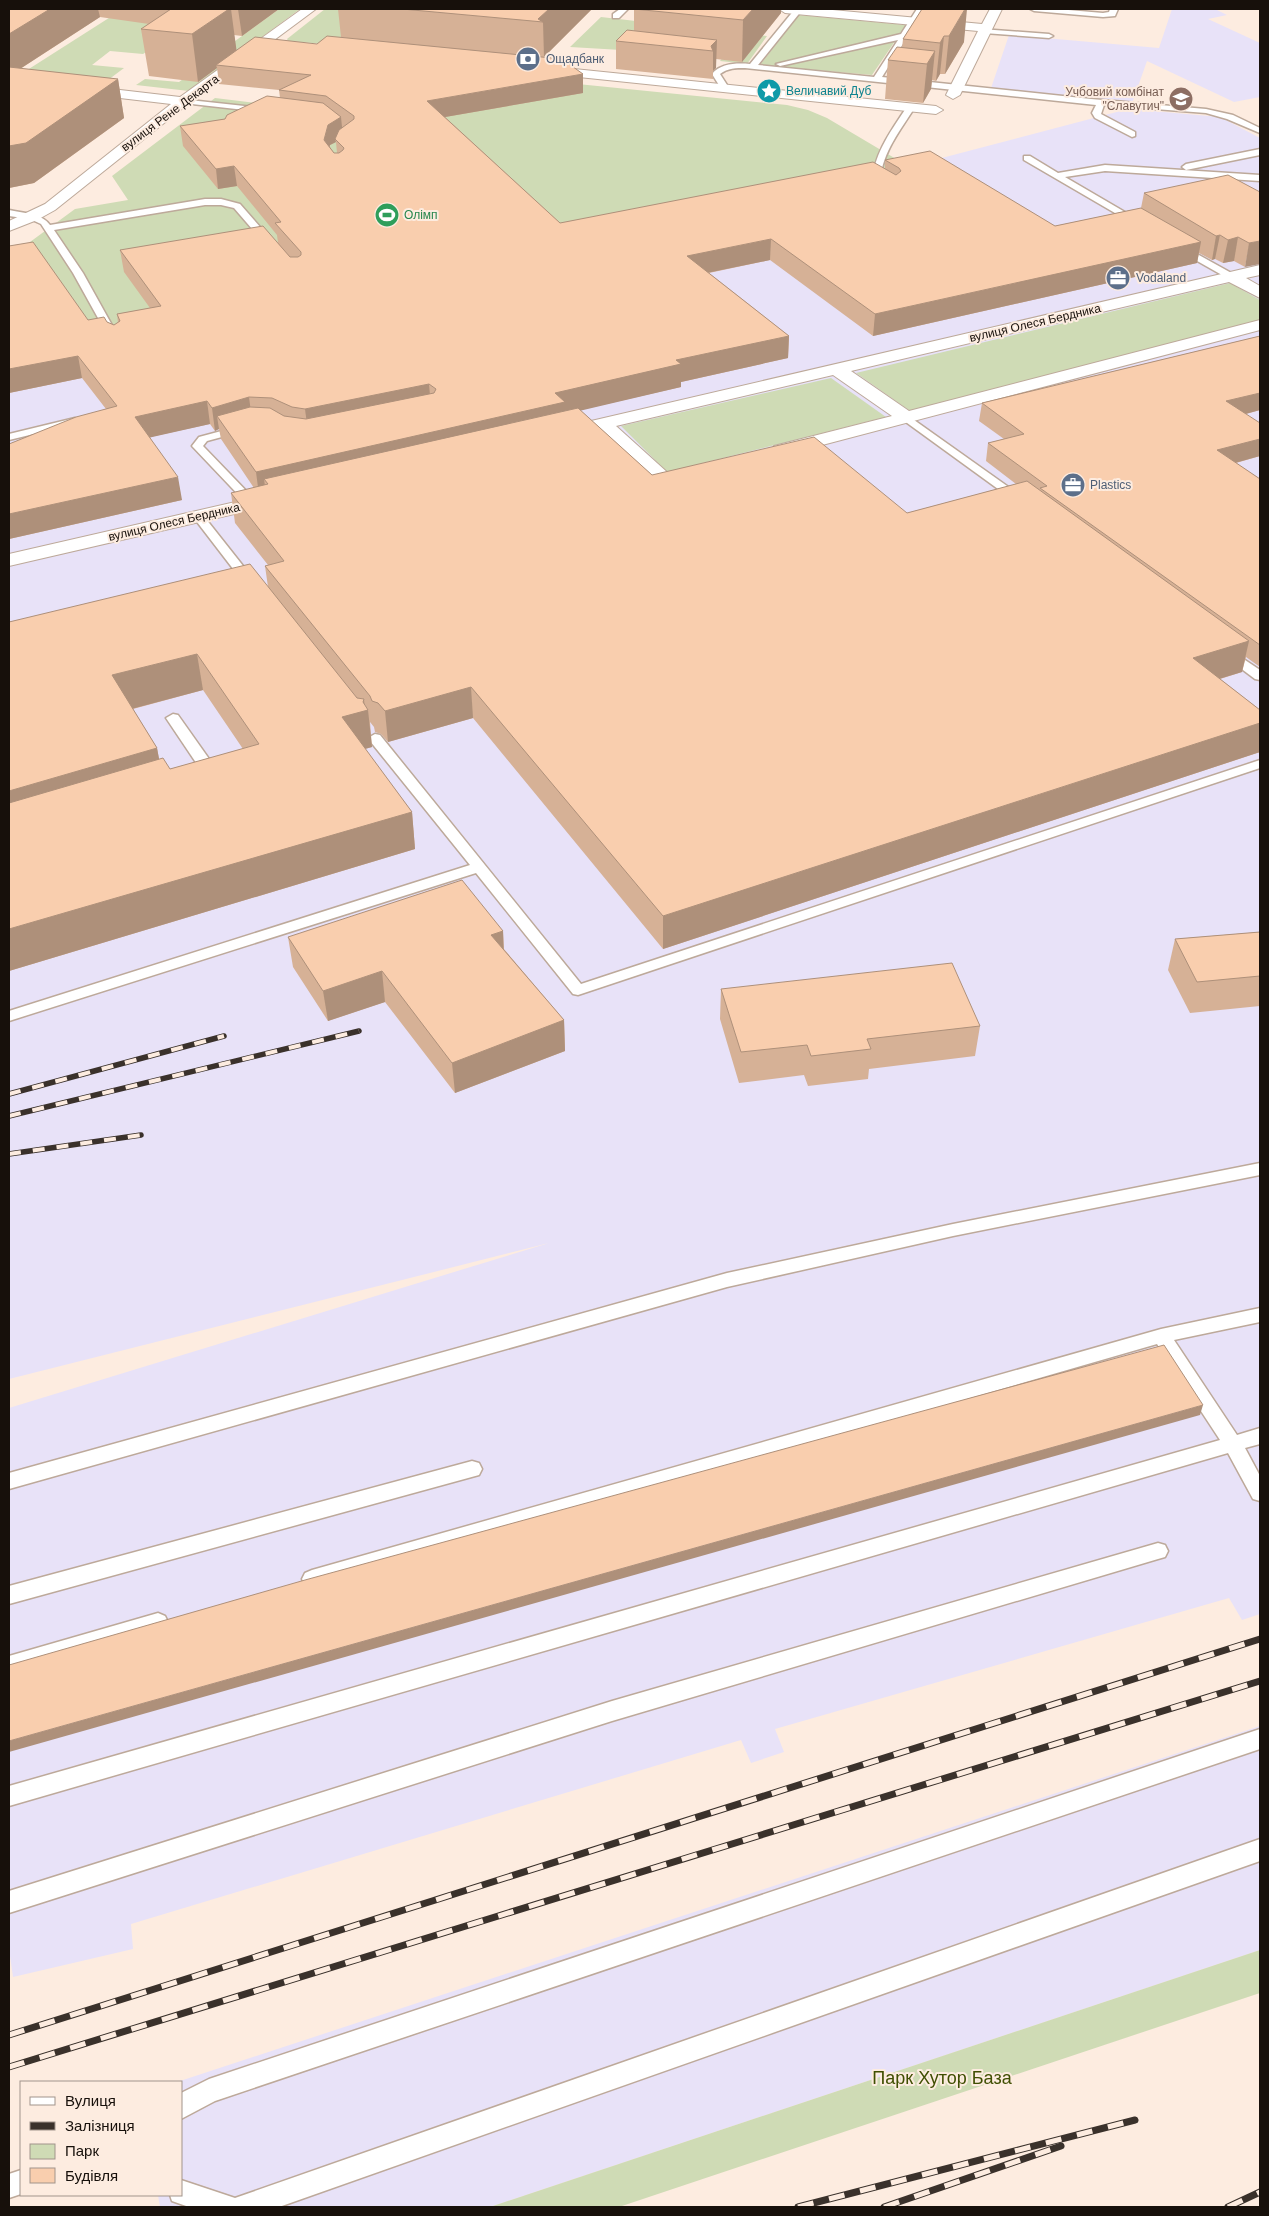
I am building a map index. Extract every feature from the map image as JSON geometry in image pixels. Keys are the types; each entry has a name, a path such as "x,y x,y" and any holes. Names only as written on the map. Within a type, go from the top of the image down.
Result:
{"street":[{"name":"вулиця Рене Декарта","path":"9,226 32,217 50,207 183,101 310,9"},
{"path":"791,9 984,30"},
{"path":"955,91 996,9"},
{"path":"265,42 288,44"},
{"path":"534,69 936,110"},
{"path":"9,81 183,101"},
{"name":"вулиця Олеся Бердника","path":"545,437 1260,270"},
{"path":"1232,277 1260,293"},
{"path":"766,454 1260,325"},
{"path":"838,370 906,418"},
{"path":"603,424 664,480 710,468"},
{"name":"вулиця Олеся Бердника","path":"9,560 292,495"}],"lane":[{"path":"616,16 624,9"},
{"path":"753,66 791,9"},
{"path":"877,79 921,9"},
{"path":"1034,9 1103,15 1112,14 1114,9"},
{"path":"984,30 1050,36"},
{"path":"766,68 904,36"},
{"path":"718,63 730,67"},
{"path":"725,88 716,74 718,71 730,67 753,66 877,79 955,91 1206,111 1230,117 1260,131"},
{"path":"183,101 270,111"},
{"path":"1101,102 1096,112 1098,116 1132,134"},
{"path":"885,186 876,181 877,164 885,144 911,107"},
{"path":"1166,172 1260,152"},
{"path":"1027,158 1148,229"},
{"path":"1055,176 1105,168 1260,178"},
{"path":"47,228 205,202 221,202 237,206 274,248"},
{"path":"9,213 32,217 44,222 78,273 117,343"},
{"path":"1173,243 1232,277"},
{"path":"906,418 1027,506"},
{"path":"9,437 83,419"},
{"path":"253,425 202,439 197,446 253,504"},
{"path":"198,516 258,593"},
{"path":"1220,646 1260,676"},
{"path":"173,718 214,776 195,782"},
{"path":"375,738 578,990 1260,764"},
{"path":"9,1016 480,867"},
{"path":"9,1481 727,1280 953,1230 1260,1169"},
{"path":"294,1584 1161,1336 1260,1315"},
{"path":"1161,1336 1232,1443 1260,1493"},
{"path":"9,1796 1260,1436"},
{"path":"9,1595 472,1469"},
{"path":"9,1902 612,1711 1158,1551"},
{"path":"9,1665 180,1616"},
{"path":"182,2106 209,2091 1260,1739"},
{"path":"244,2207 1260,1850"},
{"path":"182,2192 227,2207"}],"shaded area":[{"path":"1172,9 1215,9 1227,15 1208,19 1260,43 1260,97 1234,102 1147,61 1130,109 1220,117 1260,138 1260,1614 1242,1620 1229,1598 775,1729 784,1752 751,1763 741,1740 131,1924 133,1949 13,1977 9,1949 9,1408 549,1243 9,1379 9,268 915,165 1128,109 989,94 1009,35 1159,48"},
{"path":"1260,1726 1260,1950 490,2207 160,2207 158,2196 182,2196 182,2081 180,2081"}],"green space":[{"path":"123,9 210,9 143,54 110,51 92,65 124,68 104,83 21,74"},
{"path":"279,9 300,9 189,91 136,85 145,79 179,82"},
{"path":"325,9 384,9 509,59 288,41 287,39"},
{"path":"799,15 906,25 872,75 760,65"},
{"path":"601,17 767,36 747,64 720,61 724,56 570,47"},
{"name":"Олімп","path":"497,76 787,105 808,110 827,118 918,172 95,347 30,242 75,209 128,200 112,176 215,98 344,114"},
{"path":"1230,283 1260,300 1260,320 910,411 856,373"},
{"path":"831,378 886,417 667,472 621,426"},
{"name":"Парк Хутор База","path":"1260,1950 1260,1993 619,2207 490,2207"}],"building":[{"path":"9,9 50,9 9,34"},
{"path":"171,9 229,9 192,34 141,29"},
{"path":"402,9 549,9 538,19 543,22"},
{"path":"634,9 753,9 743,20"},
{"path":"922,9 965,9 949,36 944,36 940,43 903,39"},
{"path":"627,30 717,40 711,46 713,51 616,41"},
{"path":"327,36 562,59 583,74 427,101 560,223 873,162 896,175 901,171 899,168 885,160 930,151 1055,226 1141,208 1201,242 875,314 771,239 687,256 789,336 676,360 681,364 555,393 565,402 256,472 217,416 250,407 270,408 284,416 306,419 434,393 436,389 429,384 305,409 292,407 272,398 249,397 212,408 207,401 135,417 178,477 9,514 9,444 76,417 117,406 78,356 9,369 9,246 33,242 88,320 104,317 107,322 114,325 120,321 117,314 161,306 120,250 263,226 290,257 298,257 301,255 301,252 275,223 281,222 234,166 216,169 180,126 225,119 227,115 267,96 323,103 341,117 328,125 324,140 334,153 339,153 344,148 335,139 339,130 354,119 354,116 326,96 279,90 311,75 216,65 255,37 317,44"},
{"path":"897,47 935,51 927,64 888,60"},
{"path":"9,67 118,79 26,143 9,146"},
{"path":"1228,175 1260,192 1260,241 1249,243 1238,237 1228,240 1220,235 1216,236 1144,193"},
{"path":"1260,336 1260,393 1226,401 1260,423 1260,439 1217,450 1260,479 1260,645 1040,488 1047,486 988,443 1024,434 982,403"},
{"path":"578,408 652,475 814,437 907,513 1027,481 1249,641 1193,658 1260,710 1260,723 663,916 471,687 385,711 378,703 372,701 370,696 265,566 284,561 231,493 268,484 264,479"},
{"path":"250,564 357,698 364,699 363,702 368,710 342,717 412,812 9,929 9,803 163,758 170,769 259,744 197,654 112,675 157,748 9,791 9,622"},
{"path":"462,880 503,931 491,935 564,1020 452,1063 382,971 323,991 288,937"},
{"path":"1260,932 1260,976 1197,982 1175,939"},
{"path":"952,963 980,1026 867,1039 871,1049 811,1056 807,1045 741,1052 721,989"},
{"path":"1164,1345 1203,1405 9,1741 9,1665 305,1580"}],"railway":[{"path":"9,1116 359,1031"},
{"path":"9,1094 224,1036"},
{"path":"9,1154 141,1135"},
{"path":"9,2035 1260,1639"},
{"path":"9,2067 1260,1681"},
{"path":"798,2207 1135,2120"},
{"path":"884,2207 1061,2146"},
{"path":"1228,2207 1260,2192"}],"place":[{"name":"Ощадбанк","path":"528,59"},
{"name":"Величавий Дуб","path":"769,91"},
{"name":"Учбовий комбінат \"Славутич\"","path":"1181,99"},
{"name":"Олімп","path":"387,215"},
{"name":"Vodaland","path":"1118,278"},
{"name":"Plastics","path":"1073,485"}]}
